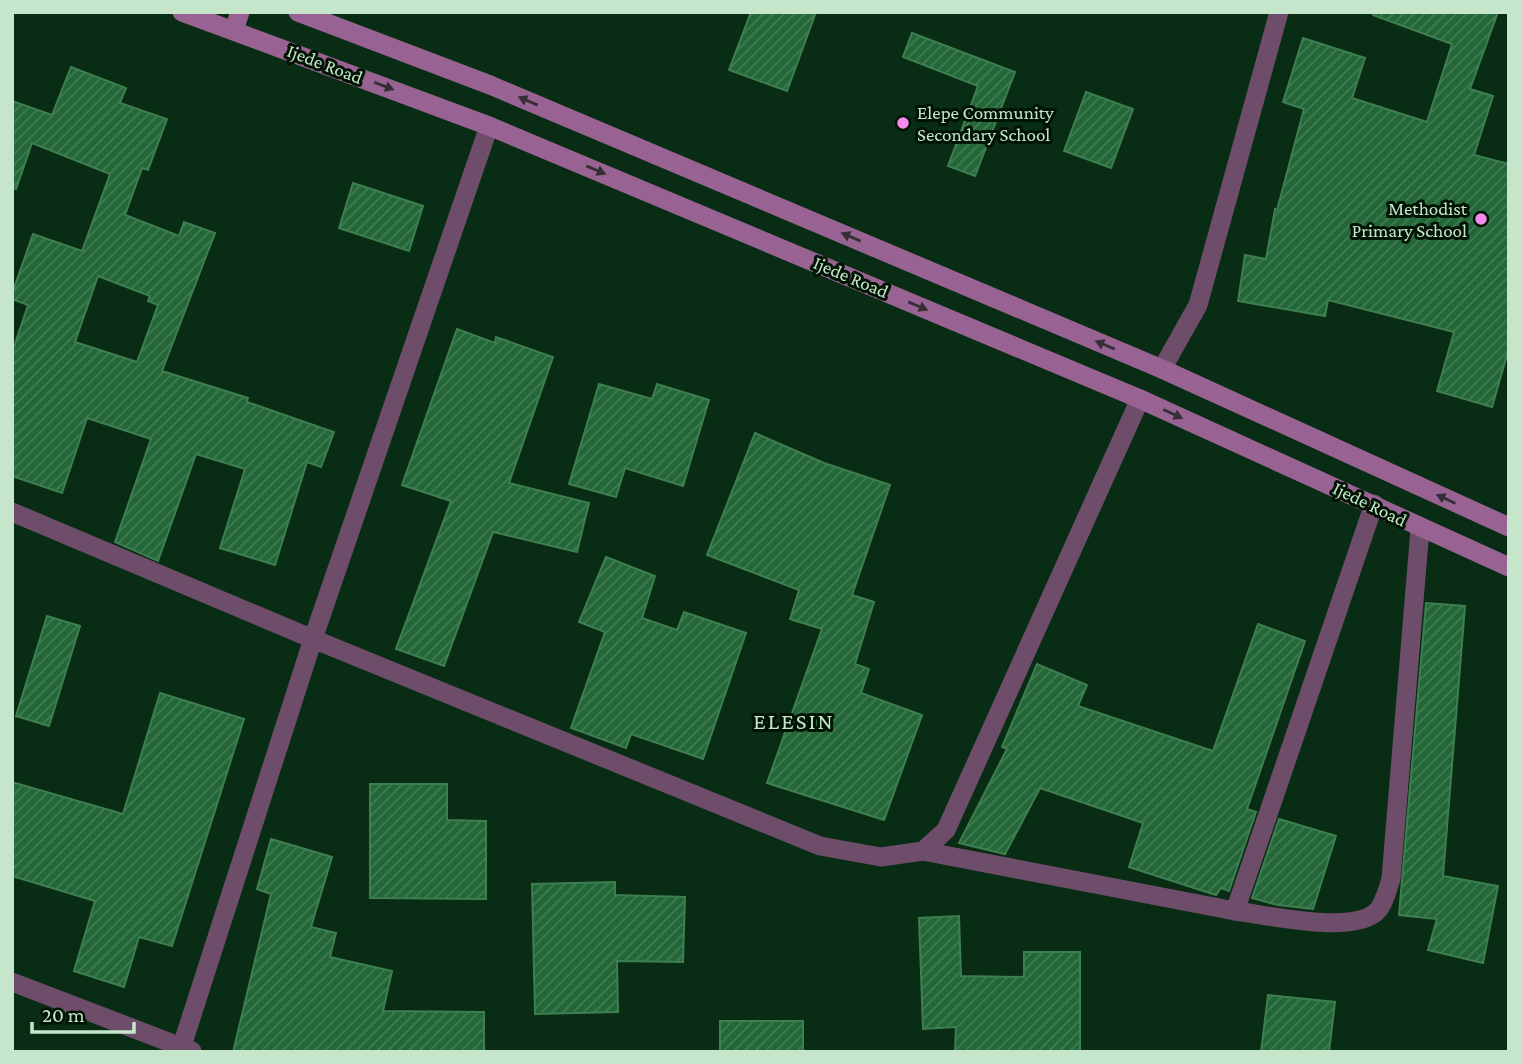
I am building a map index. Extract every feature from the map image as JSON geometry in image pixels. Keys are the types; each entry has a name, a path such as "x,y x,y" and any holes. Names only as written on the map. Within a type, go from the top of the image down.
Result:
{"main road":[{"name":"Ijede Road","path":"182,12 237,21 489,126 1140,399 1374,504 1420,529 1509,567"},
{"name":"Ijede Road","path":"298,12 490,85 1162,369 1509,527"}],"street":[{"path":"1162,369 1198,305 1279,12"},
{"path":"12,982 185,1050 313,639 489,126"},
{"path":"923,851 946,830 1140,399"},
{"path":"1235,911 1374,504"},
{"path":"12,512 313,639 820,846 881,857 923,851 1235,911 1327,922 1356,920 1375,913 1384,899 1391,879 1420,529"}],"building":[{"path":"751,12 816,12 787,91 729,70"},
{"path":"1373,12 1498,12 1470,89 1493,96 1474,155 1509,164 1509,348 1492,407 1437,391 1454,332 1328,300 1325,316 1238,301 1245,255 1266,259 1275,209 1277,210 1304,109 1283,102 1303,38 1365,58 1352,98 1427,122 1452,44 1373,15"},
{"path":"912,33 1015,72 975,176 948,166 978,86 903,57"},
{"path":"71,67 126,88 120,103 167,119 148,170 142,168 125,215 179,236 184,222 215,233 162,371 248,398 247,402 334,432 321,467 307,462 275,565 220,548 245,469 196,454 158,561 115,542 151,439 87,418 62,493 12,476 12,353 28,305 12,299 12,294 33,234 82,251 110,174 32,143 16,189 12,188 12,101 52,115","holes":["98,276 150,296 148,301 158,305 137,362 75,342"]},
{"path":"1086,92 1133,109 1111,168 1064,151"},
{"path":"353,183 423,206 409,251 339,228"},
{"path":"457,329 495,343 496,337 553,357 509,483 589,503 577,552 493,532 444,666 396,649 451,501 402,485"},
{"path":"599,384 652,399 657,384 709,400 683,486 625,468 616,497 569,484"},
{"path":"755,433 824,463 890,485 852,595 874,602 855,664 869,669 861,693 922,715 884,820 767,783 822,629 790,619 799,590 707,555"},
{"path":"606,557 655,576 642,618 677,630 684,612 746,633 703,759 631,734 626,748 571,728 605,632 579,622"},
{"path":"1426,603 1465,606 1443,876 1498,886 1483,963 1428,950 1437,919 1399,915"},
{"path":"47,616 80,626 49,726 16,716"},
{"path":"1258,624 1305,641 1247,809 1256,812 1229,891 1221,888 1216,895 1129,867 1143,823 1040,788 1005,854 959,843 1007,749 1002,747 1037,664 1087,685 1078,706 1213,751"},
{"path":"160,693 244,719 172,946 139,937 124,987 74,971 95,901 12,876 12,782 123,814"},
{"path":"370,784 447,784 447,820 486,821 486,899 370,898"},
{"path":"1279,819 1336,836 1313,909 1278,905 1252,898"},
{"path":"271,839 332,857 311,927 336,933 330,957 392,971 383,1011 484,1012 484,1052 233,1052 271,894 257,889"},
{"path":"615,882 615,895 685,897 683,962 617,961 618,1012 535,1014 532,884"},
{"path":"959,916 961,976 1024,977 1024,952 1080,952 1080,1052 955,1052 956,1027 923,1029 919,918"},
{"path":"1268,995 1335,1002 1329,1052 1261,1052"},
{"path":"720,1021 803,1021 803,1052 720,1052"}],"place":[{"name":"Elepe Community Secondary School","path":"903,123"},
{"name":"Methodist Primary School","path":"1481,219"}],"district":[{"name":"ELESIN","path":"794,721"}]}
